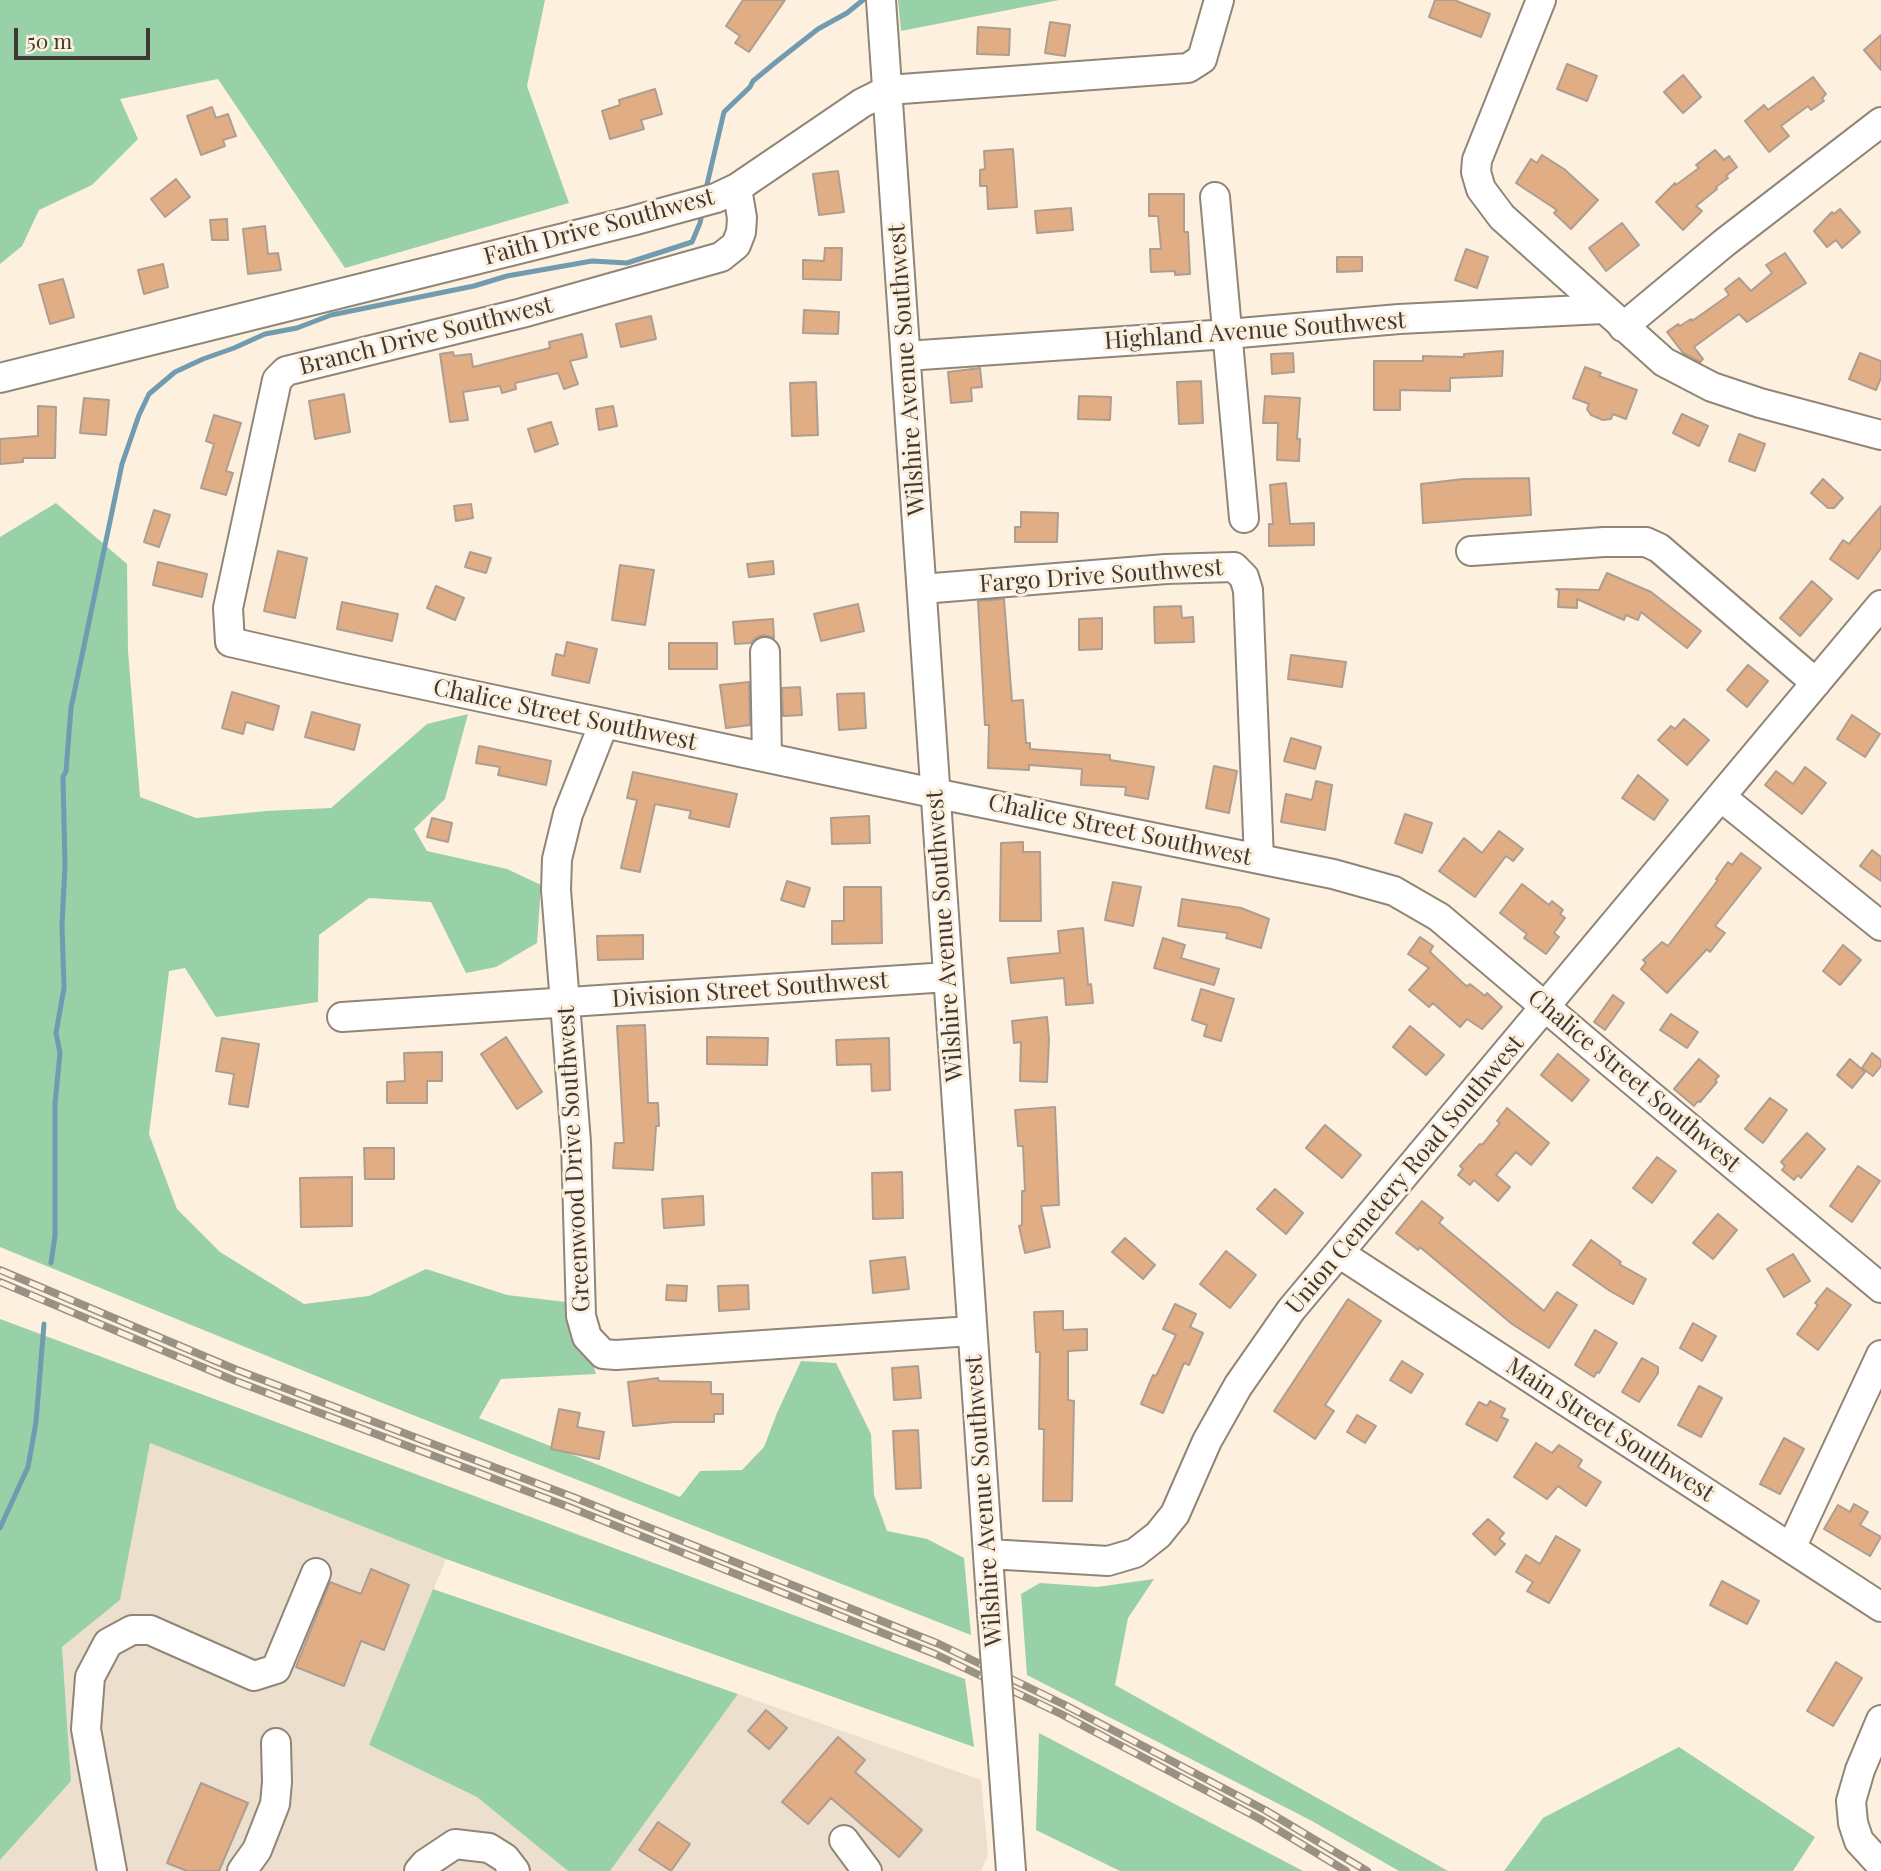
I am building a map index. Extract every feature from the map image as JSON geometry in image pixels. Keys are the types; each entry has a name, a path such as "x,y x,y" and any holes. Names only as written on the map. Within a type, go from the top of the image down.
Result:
{"street":[{"name":"Wilshire Avenue Southwest","path":"881,0 971,1331 1011,1871"},
{"name":"Faith Drive Southwest","path":"0,378 632,222 715,196 862,103 888,90 1188,68 1202,59 1219,0"},
{"path":"1541,0 1477,160 1476,172 1481,189 1502,217 1664,362 1712,387 1760,403 1881,435"},
{"path":"1613,318 1724,243 1881,122"},
{"name":"Branch Drive Southwest","path":"230,642 228,608 277,380 286,371 522,313 721,257 736,245 742,218 715,196"},
{"path":"1215,197 1244,518"},
{"name":"Highland Avenue Southwest","path":"906,356 1399,319 1613,318"},
{"path":"1471,551 1604,542 1646,542 1660,548 1816,683"},
{"name":"Fargo Drive Southwest","path":"922,589 1166,569 1234,567 1244,577 1248,590 1259,859"},
{"name":"Union Cemetery Road Southwest","path":"989,1554 1108,1561 1135,1553 1158,1535 1175,1514 1207,1441 1238,1386 1290,1310 1881,605"},
{"name":"Chalice Street Southwest","path":"230,642 935,793 1333,874 1394,891 1439,917 1881,1287"},
{"path":"765,652 767,757"},
{"name":"Greenwood Drive Southwest","path":"604,723 568,814 557,859 556,890 576,1142 581,1316 587,1337 603,1354 617,1355 971,1331"},
{"path":"1721,797 1881,926"},
{"name":"Division Street Southwest","path":"342,1017 948,977"},
{"name":"Main Street Southwest","path":"1339,1253 1881,1607"},
{"path":"1791,1548 1881,1355"},
{"path":"113,1871 86,1728 90,1677 108,1643 132,1630 150,1630 254,1676 276,1669 316,1573"},
{"path":"1881,1720 1860,1770 1851,1801 1853,1823 1859,1841 1881,1865"},
{"path":"242,1871 257,1850 275,1804 276,1744"},
{"path":"845,1840 867,1871"},
{"path":"419,1871 455,1844 489,1848 505,1858 515,1871"}],"shaded area":[{"path":"150,1443 446,1559 369,1745 477,1797 568,1871 0,1871 0,1860 71,1781 62,1647 120,1600"},
{"path":"738,1694 981,1780 988,1855 981,1871 610,1871"}],"green space":[{"path":"0,0 545,0 527,86 569,203 345,268 218,79 120,99 138,139 92,185 39,210 22,246 0,264"},
{"path":"898,0 1059,0 901,31"},
{"path":"56,503 127,564 128,651 140,797 196,818 331,808 427,724 468,714 445,799 414,829 427,851 507,869 541,885 537,943 496,967 466,973 431,902 369,898 319,935 318,1002 216,1017 185,968 169,971 149,1134 177,1209 220,1252 304,1304 369,1296 426,1269 507,1295 574,1303 596,1374 501,1379 479,1418 680,1497 700,1471 742,1470 764,1447 801,1361 836,1363 871,1434 874,1495 887,1531 927,1539 964,1558 971,1635 385,1404 0,1247 0,537"},
{"path":"0,1319 965,1679 974,1747 446,1559 150,1443 120,1600 62,1647 71,1781 0,1860"},
{"path":"1154,1579 1128,1618 1115,1685 1448,1871 1399,1871 1312,1821 1027,1675 1021,1594 1040,1583 1097,1587"},
{"path":"433,1589 738,1694 610,1871 568,1871 477,1797 369,1745"},
{"path":"1039,1733 1303,1871 1120,1871 1036,1830"},
{"path":"1679,1747 1815,1837 1793,1871 1504,1871 1543,1818"}],"building":[{"path":"743,0 785,0 749,52 735,43 740,36 726,26"},
{"path":"1435,0 1454,0 1490,14 1481,37 1429,17"},
{"path":"1050,22 1070,25 1065,56 1045,53"},
{"path":"978,27 1010,29 1009,55 977,54"},
{"path":"1881,35 1881,70 1864,50"},
{"path":"1567,64 1597,76 1587,101 1557,89"},
{"path":"1683,75 1701,97 1683,113 1664,92"},
{"path":"1813,77 1826,94 1822,98 1824,101 1811,110 1808,106 1781,126 1789,136 1769,152 1745,121 1764,105 1768,110"},
{"path":"655,89 662,114 641,120 644,129 610,139 602,111 620,105 619,100"},
{"path":"212,107 216,118 228,114 236,136 223,140 225,146 201,155 187,116"},
{"path":"1013,149 1017,207 988,209 987,186 980,186 980,170 985,169 984,151"},
{"path":"1715,150 1724,160 1729,156 1737,167 1717,189 1696,206 1702,211 1683,230 1656,202 1675,183 1676,185 1699,168 1696,165"},
{"path":"1542,155 1564,169 1598,200 1571,229 1554,213 1557,210 1516,183 1531,159 1537,163"},
{"path":"838,171 844,212 819,215 813,174"},
{"path":"176,179 190,197 165,217 151,199"},
{"path":"1149,194 1184,194 1184,232 1188,232 1190,274 1175,275 1175,271 1151,272 1150,249 1161,249 1158,216 1149,216"},
{"path":"1071,208 1073,230 1037,233 1035,211"},
{"path":"1840,209 1860,232 1842,248 1836,240 1827,247 1814,231 1832,212 1834,214"},
{"path":"227,219 228,240 212,240 210,220"},
{"path":"1622,223 1639,245 1606,271 1589,248"},
{"path":"265,226 268,254 278,253 281,270 248,274 243,229"},
{"path":"825,248 842,248 841,280 803,279 803,260 824,261"},
{"path":"1466,249 1488,257 1477,288 1455,280"},
{"path":"1785,253 1806,283 1747,322 1739,314 1694,347 1703,359 1700,362 1683,353 1667,332 1678,324 1680,326 1691,319 1692,321 1729,295 1725,289 1739,278 1751,291 1772,273 1766,265"},
{"path":"1337,257 1362,257 1362,271 1337,272"},
{"path":"163,264 168,287 144,294 138,270"},
{"path":"63,279 74,317 50,324 39,285"},
{"path":"804,310 839,312 838,334 803,333"},
{"path":"651,316 656,339 621,347 616,324"},
{"path":"582,334 587,357 570,361 578,384 564,389 558,373 515,383 516,389 502,393 500,386 463,392 468,420 450,422 440,354 471,354 473,367 550,348 549,342"},
{"path":"1503,351 1502,376 1450,378 1450,391 1400,390 1400,410 1374,410 1374,361 1423,361 1423,356 1464,357 1464,354"},
{"path":"1293,353 1294,372 1272,374 1271,354"},
{"path":"1860,353 1881,361 1881,378 1876,390 1849,379"},
{"path":"1585,367 1601,373 1599,376 1637,390 1626,419 1613,414 1611,419 1603,420 1591,415 1587,409 1589,404 1573,398"},
{"path":"980,368 982,387 971,388 972,401 951,403 948,372"},
{"path":"1201,381 1203,423 1179,424 1177,382"},
{"path":"816,382 818,435 792,436 790,383"},
{"path":"344,394 350,432 315,439 309,401"},
{"path":"1079,396 1111,397 1110,420 1078,419"},
{"path":"1265,396 1300,398 1297,439 1300,439 1299,461 1277,460 1278,423 1263,423"},
{"path":"84,398 109,400 106,435 80,433"},
{"path":"38,406 56,407 55,458 23,458 23,462 0,464 0,439 38,436"},
{"path":"613,406 617,426 599,430 596,409"},
{"path":"1682,414 1708,426 1699,446 1673,433"},
{"path":"214,415 241,423 226,471 233,473 226,495 201,488 214,444 206,441"},
{"path":"551,422 558,444 535,452 528,429"},
{"path":"1739,434 1765,444 1755,471 1729,461"},
{"path":"1529,478 1531,515 1423,523 1421,484 1463,479"},
{"path":"1823,479 1843,498 1834,508 1828,508 1811,493"},
{"path":"1286,483 1290,524 1314,523 1314,545 1269,546 1269,524 1273,524 1270,485"},
{"path":"471,504 473,518 456,521 454,506"},
{"path":"1881,506 1881,548 1858,579 1830,559 1843,540 1849,544"},
{"path":"154,510 170,515 159,547 144,542"},
{"path":"1021,512 1058,513 1057,542 1015,542 1015,527 1021,527"},
{"path":"278,551 307,558 295,618 264,611"},
{"path":"470,552 491,558 486,573 465,567"},
{"path":"773,561 774,574 749,577 747,564"},
{"path":"158,562 207,574 202,597 153,585"},
{"path":"620,565 654,570 645,625 612,620"},
{"path":"1607,573 1651,592 1701,631 1687,648 1641,612 1638,620 1626,615 1624,620 1577,599 1577,608 1558,607 1559,591 1556,589 1599,590"},
{"path":"1812,581 1832,599 1800,636 1780,618"},
{"path":"436,586 464,598 455,620 427,608"},
{"path":"1004,599 1012,701 1023,700 1026,743 1030,743 1030,749 1110,755 1110,760 1154,767 1148,799 1125,795 1126,787 1081,785 1082,769 1029,765 1029,770 988,768 989,725 985,725 978,601"},
{"path":"342,602 398,614 392,641 337,629"},
{"path":"858,604 864,631 821,641 814,614"},
{"path":"1181,606 1182,618 1193,617 1194,642 1155,643 1154,607"},
{"path":"1102,618 1102,649 1079,650 1079,619"},
{"path":"773,619 774,638 764,635 751,643 735,644 733,622"},
{"path":"567,642 597,649 589,683 552,675 556,654 564,656"},
{"path":"669,643 717,643 717,669 669,669"},
{"path":"1291,655 1346,662 1342,687 1288,679"},
{"path":"1748,665 1768,681 1747,707 1727,690"},
{"path":"749,682 750,725 726,728 720,685"},
{"path":"800,687 802,715 783,716 782,688"},
{"path":"232,692 279,706 273,730 246,722 243,734 222,728"},
{"path":"864,693 866,728 839,730 837,694"},
{"path":"312,712 360,725 354,750 305,737"},
{"path":"1852,715 1880,734 1865,757 1837,739"},
{"path":"1684,719 1709,740 1687,765 1658,740 1671,726 1675,729"},
{"path":"1291,738 1321,747 1315,769 1284,761"},
{"path":"479,746 551,761 546,785 498,775 500,767 476,763"},
{"path":"1214,766 1237,771 1229,813 1206,808"},
{"path":"1805,767 1826,783 1802,814 1765,785 1776,771 1793,784"},
{"path":"633,772 737,794 729,827 689,818 691,811 655,804 640,872 621,868 637,800 627,798"},
{"path":"1638,775 1668,800 1654,820 1622,798"},
{"path":"1316,781 1332,785 1325,830 1281,822 1286,794 1312,800"},
{"path":"1405,814 1432,823 1422,853 1395,843"},
{"path":"869,816 870,843 832,844 831,818"},
{"path":"432,818 452,823 448,842 427,837"},
{"path":"1499,831 1523,849 1513,861 1506,856 1475,897 1439,871 1464,838 1482,853"},
{"path":"1023,842 1023,852 1040,852 1041,921 1000,921 1001,843"},
{"path":"1872,850 1881,857 1881,881 1860,866"},
{"path":"1741,853 1761,868 1715,926 1725,933 1710,952 1707,949 1667,993 1641,969 1646,963 1643,960 1662,942 1668,946 1718,880 1716,879 1728,862 1732,865"},
{"path":"787,881 810,888 804,907 781,900"},
{"path":"1113,882 1141,887 1133,926 1105,920"},
{"path":"1522,884 1549,905 1552,901 1563,910 1560,914 1565,918 1554,933 1559,937 1546,954 1524,938 1527,934 1500,913"},
{"path":"844,887 881,887 882,943 832,944 832,921 844,921"},
{"path":"1182,899 1241,908 1269,919 1261,948 1226,938 1228,933 1178,926"},
{"path":"1083,928 1088,985 1091,984 1093,1003 1066,1005 1064,978 1011,983 1008,958 1060,953 1058,931"},
{"path":"643,935 643,959 598,960 597,936"},
{"path":"1420,937 1433,946 1430,952 1465,985 1470,984 1485,996 1487,993 1502,1007 1482,1029 1467,1019 1460,1027 1433,1003 1429,1007 1409,990 1429,968 1408,954"},
{"path":"1163,938 1185,945 1181,958 1219,969 1214,985 1154,968"},
{"path":"1843,945 1861,960 1840,985 1823,971"},
{"path":"1201,989 1234,999 1221,1041 1204,1036 1207,1025 1192,1020"},
{"path":"1613,995 1624,1003 1605,1030 1594,1022"},
{"path":"1671,1014 1698,1032 1687,1048 1660,1030"},
{"path":"1047,1017 1047,1082 1020,1081 1021,1042 1014,1043 1012,1021"},
{"path":"645,1025 648,1103 658,1103 659,1126 656,1126 653,1170 613,1168 615,1143 624,1143 617,1026"},
{"path":"1410,1026 1444,1055 1426,1075 1393,1047"},
{"path":"506,1037 542,1092 517,1109 481,1054"},
{"path":"707,1037 768,1038 767,1065 707,1064"},
{"path":"222,1038 259,1044 248,1107 229,1104 234,1074 216,1071"},
{"path":"889,1038 890,1090 872,1091 871,1064 837,1065 836,1040"},
{"path":"442,1052 442,1081 427,1081 427,1103 387,1103 387,1082 405,1081 404,1053"},
{"path":"1872,1053 1881,1060 1881,1066 1873,1076 1862,1068"},
{"path":"1558,1054 1589,1080 1572,1101 1541,1075"},
{"path":"1699,1059 1719,1076 1715,1080 1717,1082 1694,1106 1674,1089"},
{"path":"1850,1059 1865,1072 1852,1088 1837,1075"},
{"path":"1770,1098 1787,1110 1763,1143 1745,1129"},
{"path":"1055,1107 1059,1205 1041,1206 1050,1247 1025,1253 1019,1226 1022,1225 1022,1191 1025,1191 1023,1146 1018,1146 1015,1110"},
{"path":"1507,1108 1549,1143 1531,1165 1516,1152 1496,1175 1510,1187 1498,1201 1474,1180 1470,1185 1458,1175 1463,1169 1460,1166 1500,1123 1497,1121"},
{"path":"1325,1125 1361,1155 1342,1178 1306,1148"},
{"path":"1807,1133 1825,1149 1801,1178 1798,1175 1794,1180 1782,1170 1785,1166 1781,1162"},
{"path":"364,1148 394,1148 394,1179 365,1179"},
{"path":"1657,1157 1676,1171 1652,1203 1633,1188"},
{"path":"1858,1166 1880,1181 1852,1222 1830,1206"},
{"path":"902,1172 903,1218 873,1219 872,1173"},
{"path":"352,1177 352,1226 301,1227 300,1178"},
{"path":"1275,1189 1303,1213 1286,1234 1257,1209"},
{"path":"703,1196 704,1225 664,1228 662,1199"},
{"path":"1422,1201 1443,1218 1439,1223 1544,1311 1557,1292 1577,1305 1549,1348 1512,1324 1420,1247 1418,1250 1396,1233"},
{"path":"1718,1214 1737,1230 1713,1259 1693,1243"},
{"path":"1125,1238 1155,1265 1143,1279 1112,1252"},
{"path":"1591,1240 1621,1262 1619,1264 1646,1279 1633,1304 1573,1265"},
{"path":"1226,1251 1256,1275 1230,1308 1200,1284"},
{"path":"1793,1254 1810,1281 1784,1297 1767,1269"},
{"path":"905,1257 909,1289 873,1293 870,1261"},
{"path":"667,1285 687,1286 686,1301 666,1300"},
{"path":"748,1285 749,1309 719,1311 718,1286"},
{"path":"1827,1288 1851,1305 1818,1350 1797,1334"},
{"path":"1348,1299 1381,1321 1325,1405 1334,1411 1315,1439 1274,1411"},
{"path":"1175,1304 1196,1314 1190,1327 1203,1333 1189,1365 1184,1363 1163,1413 1141,1404 1153,1375 1156,1376 1176,1335 1163,1329"},
{"path":"1063,1311 1063,1330 1087,1329 1087,1350 1068,1351 1068,1400 1074,1401 1072,1501 1043,1501 1044,1429 1039,1429 1040,1352 1036,1352 1034,1312"},
{"path":"1693,1323 1716,1336 1702,1361 1680,1348"},
{"path":"1595,1330 1617,1343 1594,1377 1575,1365"},
{"path":"1642,1358 1658,1367 1658,1373 1639,1402 1622,1392"},
{"path":"1402,1361 1423,1374 1411,1393 1390,1380"},
{"path":"918,1366 921,1398 894,1400 892,1368"},
{"path":"658,1378 659,1381 711,1382 711,1394 723,1394 723,1414 714,1414 714,1422 633,1426 628,1382"},
{"path":"1699,1386 1722,1398 1701,1437 1678,1425"},
{"path":"1490,1401 1505,1409 1501,1417 1508,1420 1497,1441 1466,1424 1479,1402 1487,1406"},
{"path":"559,1409 580,1413 577,1427 604,1432 599,1459 551,1449"},
{"path":"1357,1415 1376,1426 1365,1443 1347,1432"},
{"path":"918,1430 921,1488 896,1489 893,1431"},
{"path":"1784,1438 1804,1449 1780,1494 1760,1484"},
{"path":"1536,1443 1552,1453 1559,1445 1582,1460 1578,1467 1601,1482 1586,1506 1558,1486 1547,1499 1514,1477"},
{"path":"1854,1504 1868,1512 1860,1525 1881,1537 1870,1556 1824,1529 1838,1505 1850,1512"},
{"path":"1488,1519 1504,1533 1499,1539 1505,1544 1495,1555 1473,1534"},
{"path":"1556,1536 1580,1550 1549,1603 1527,1591 1533,1582 1516,1572 1526,1555 1540,1564"},
{"path":"371,1569 409,1585 384,1650 361,1641 344,1686 296,1667 330,1582 361,1594"},
{"path":"1722,1581 1759,1601 1747,1624 1710,1605"},
{"path":"1836,1662 1862,1678 1833,1726 1807,1711"},
{"path":"766,1710 787,1728 769,1749 748,1731"},
{"path":"838,1737 865,1760 855,1772 922,1830 899,1857 831,1798 808,1824 782,1802"},
{"path":"201,1783 248,1803 219,1871 187,1871 167,1863"},
{"path":"658,1822 690,1844 671,1871 639,1850"}],"waterway":[{"path":"705,193 724,112 753,81 776,62 818,29 847,13 863,0"},
{"path":"51,1263 55,1236 55,1104 60,1053 56,1033 64,988 63,777 66,771 71,708 122,464 149,394 175,372 203,359 265,334 297,328 331,315 474,286 507,276 592,261 627,263 692,242 702,213"},
{"path":"0,1528 28,1467 36,1422 44,1324"}],"railway":[{"path":"0,1270 237,1370 573,1497 939,1644 1065,1705 1265,1810 1367,1871"},
{"path":"0,1282 233,1380 569,1507 935,1654 1061,1714 1260,1819 1346,1871"}]}
